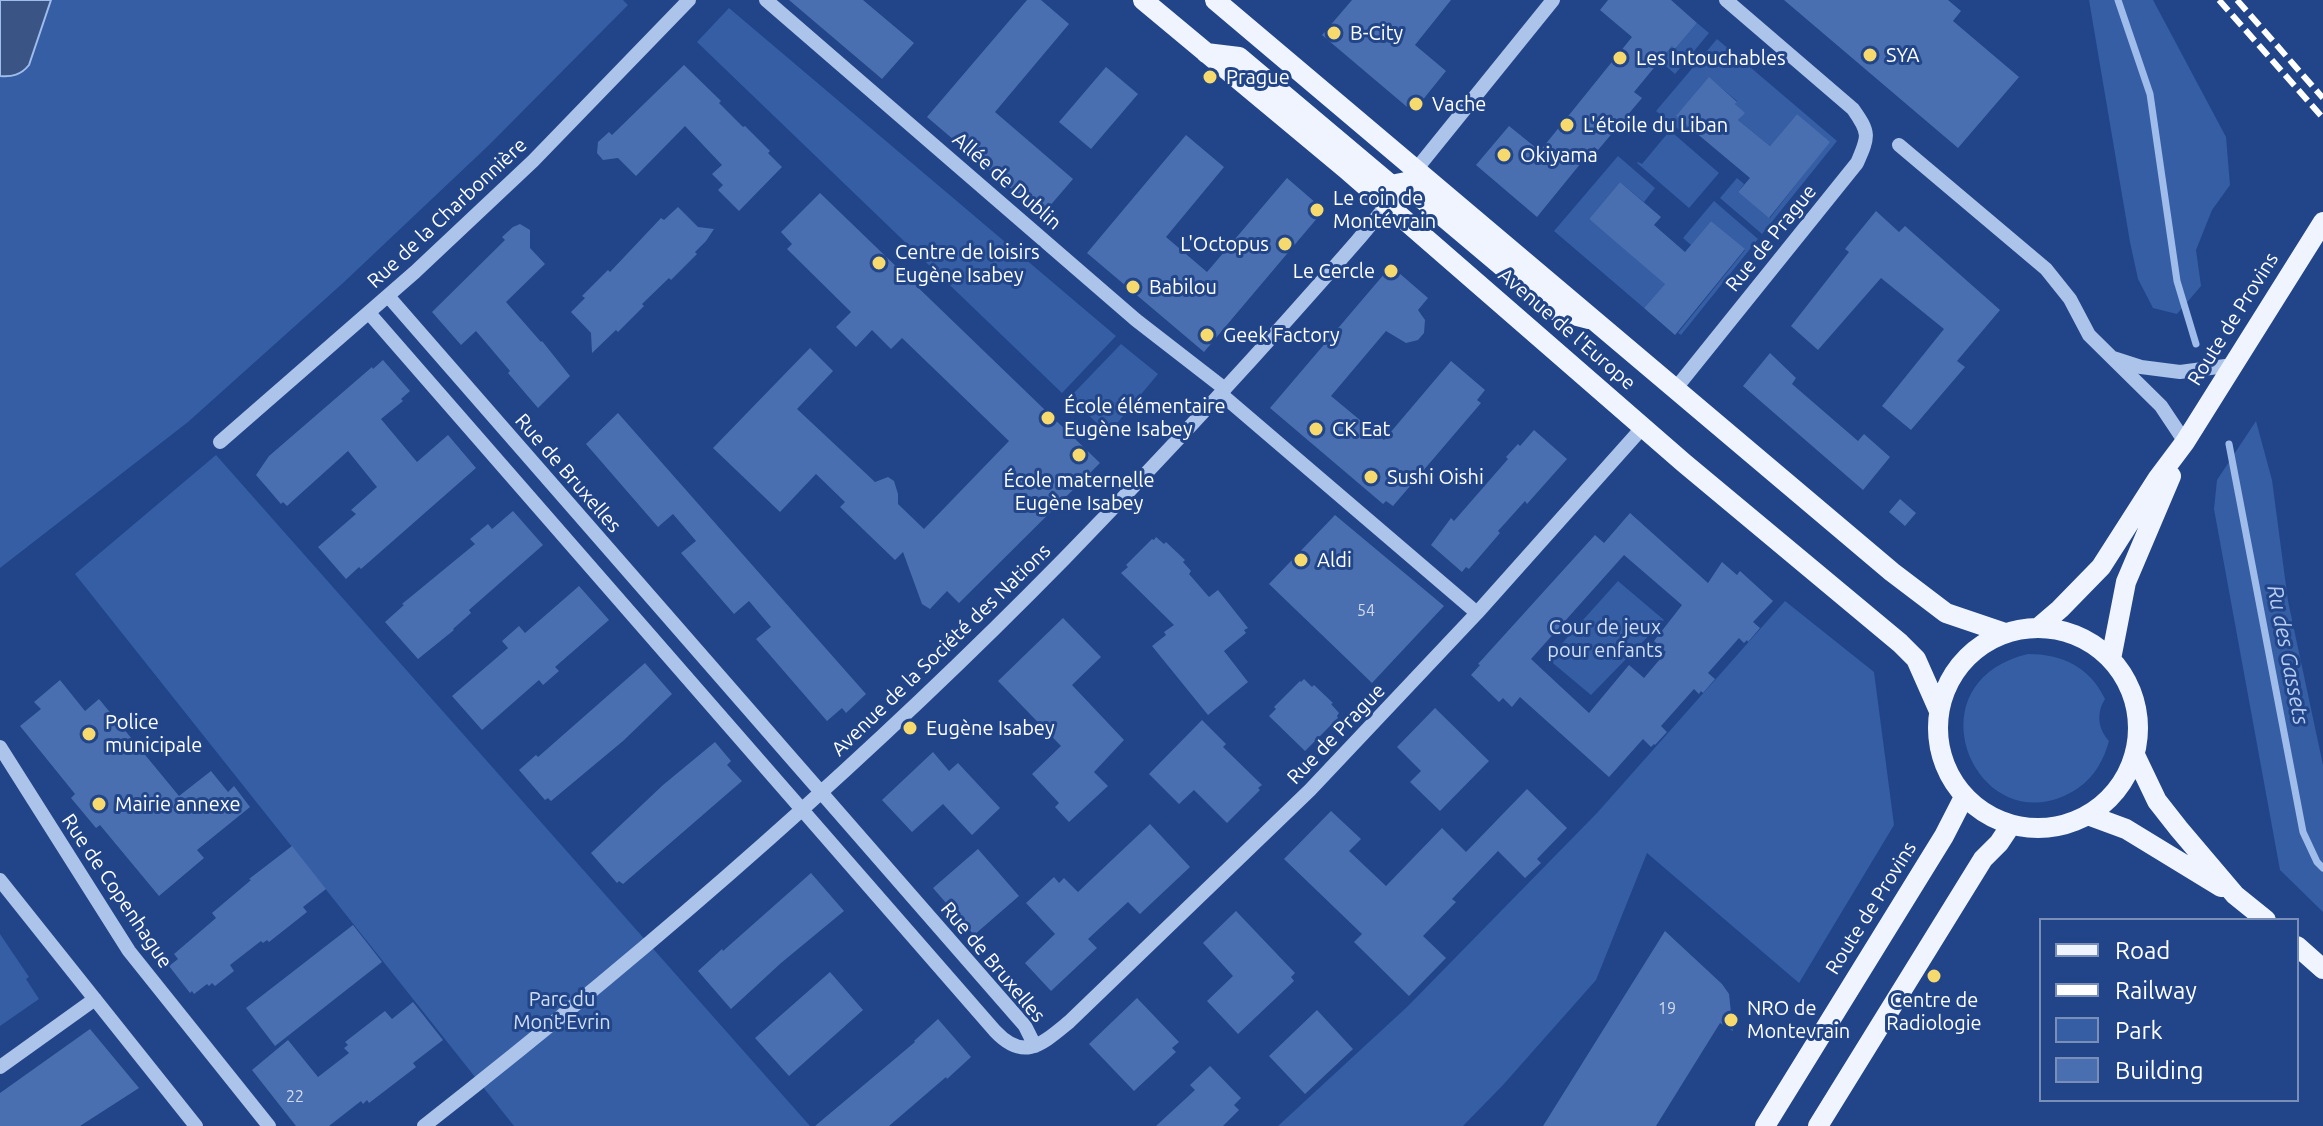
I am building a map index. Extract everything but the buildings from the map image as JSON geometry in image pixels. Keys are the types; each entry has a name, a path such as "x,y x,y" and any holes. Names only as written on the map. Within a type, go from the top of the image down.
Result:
{"main road":[{"name":"Avenue de l'Europe","path":"1143,0 1389,202 1643,427 1900,643 1916,659 1939,711"},
{"name":"Avenue de l'Europe","path":"1215,0 1412,175 1597,321 1892,572 1946,613 2005,633"},
{"path":"1206,53 1239,57 1391,185 1412,175"},
{"path":"1389,202 1415,193 1554,310 1597,321"},
{"name":"Route de Provins","path":"2039,627 2101,567 2185,442 2323,222"},
{"name":"Route de Provins","path":"2111,659 2126,582 2185,442"},
{"path":"2039,627 2066,631 2090,642 2111,659 2126,681 2136,705 2138,732 2135,755 2124,780 2108,800 2088,815 2064,825 2038,828 2011,825 1986,814 1964,797 1947,771 1938,742 1939,711 1947,685 1961,663 1981,645 2005,633 2039,627"},
{"path":"2135,755 2157,801 2235,895"},
{"name":"Route de Provins","path":"1765,1126 1944,836 1964,797"},
{"path":"2088,815 2126,829 2235,895 2264,918"},
{"path":"1818,1126 1983,859 2011,825"},
{"path":"2299,948 2323,969"}],"street":[{"name":"Rue de la Charbonnière","path":"220,442 388,296 533,161 689,0"},
{"name":"Allée de Dublin","path":"766,0 1477,613"},
{"name":"Avenue de la Société des Nations","path":"424,1126 613,975 822,793 1063,560 1223,392 1361,237 1553,0"},
{"name":"Rue de Prague","path":"1676,388 1857,163 1865,146 1866,128 1853,109 1728,2"},
{"path":"1899,145 2046,269 2070,299 2089,335 2161,406 2185,442"},
{"name":"Rue de Bruxelles","path":"369,313 1005,1042 1024,1049 1035,1046 1025,1026 388,296"},
{"path":"2109,356 2141,367 2180,372 2233,365"},
{"name":"Rue de Prague","path":"1035,1046 1069,1022 1310,790 1477,613 1643,427"},
{"name":"Rue de Copenhague","path":"0,747 129,951 269,1126"},
{"path":"0,880 196,1126"},
{"path":"0,1067 95,999"}],"green space":[{"path":"0,0 623,0 628,5 489,145 343,283 188,422 0,568"},
{"path":"2089,0 2153,0 2226,137 2230,185 2212,210 2196,250 2201,286 2177,314 2153,308 2138,279"},
{"path":"729,8 1116,336 1062,393 697,42"},
{"path":"1697,23 1709,33 1675,74 1660,61"},
{"path":"1717,39 1837,141 1762,234 1720,198 1737,178 1744,184 1738,192 1770,218 1829,142 1797,114 1770,146 1738,120 1744,113 1735,104 1737,101 1709,78 1689,126 1683,133 1656,111"},
{"path":"1667,128 1719,173 1689,208 1637,163 1642,164 1667,134 1664,131"},
{"path":"1618,156 1655,188 1644,202 1620,182 1589,219 1666,283 1644,308 1554,231"},
{"path":"1714,201 1758,239 1681,335 1678,333 1745,250 1711,221 1691,245 1683,238"},
{"path":"1121,344 1158,374 1108,434 1070,397"},
{"path":"2256,421 2272,480 2288,601 2323,765 2323,912 2280,870 2214,509 2217,480"},
{"name":"Parc du Mont Evrin","path":"216,455 810,1126 514,1126 75,574"},
{"name":"Cour de jeux pour enfants","path":"1618,581 1664,620 1591,695 1548,659"},
{"path":"1785,601 1874,672 1894,825 1799,983 1647,853 1596,980 1463,1126 1278,1126 1408,1006 1597,813"},
{"path":"2028,654 2074,664 2091,678 2105,699 2100,710 2100,721 2109,741 2103,759 2081,786 2064,796 2031,803 2003,795 1982,776 1968,750 1964,722 1971,694 1992,670"},
{"path":"0,934 29,977 26,979 39,999 0,1026"}],"shaded area":[{"path":"0,0 51,0 29,65 12,76 0,76"}],"waterway":[{"name":"Ru des Gassets","path":"2118,0 2150,94 2177,281 2196,344"},
{"name":"Ru des Gassets","path":"2229,444 2303,832 2323,868"}],"railway":[{"path":"2219,0 2323,118"},
{"path":"2237,0 2323,98"}],"place":[{"name":"B-City","path":"1334,33"},
{"name":"SYA","path":"1870,55"},
{"name":"Les Intouchables","path":"1620,58"},
{"name":"Prague","path":"1210,77"},
{"name":"Vache","path":"1416,104"},
{"name":"L'étoile du Liban","path":"1567,125"},
{"name":"Okiyama","path":"1504,155"},
{"name":"Le coin de Montévrain","path":"1317,210"},
{"name":"L'Octopus","path":"1285,244"},
{"name":"Centre de loisirs Eugène Isabey","path":"879,263"},
{"name":"Le Cercle","path":"1391,271"},
{"name":"Babilou","path":"1133,287"},
{"name":"Geek Factory","path":"1207,335"},
{"name":"École élémentaire Eugène Isabey","path":"1048,418"},
{"name":"CK Eat","path":"1316,429"},
{"name":"École maternelle Eugène Isabey","path":"1079,455"},
{"name":"Sushi Oishi","path":"1371,477"},
{"name":"Aldi","path":"1301,560"},
{"name":"Eugène Isabey","path":"910,728"},
{"name":"Police municipale","path":"89,734"},
{"name":"Mairie annexe","path":"99,804"},
{"name":"Centre de Radiologie","path":"1934,976"},
{"name":"NRO de Montevrain","path":"1731,1020"}]}
